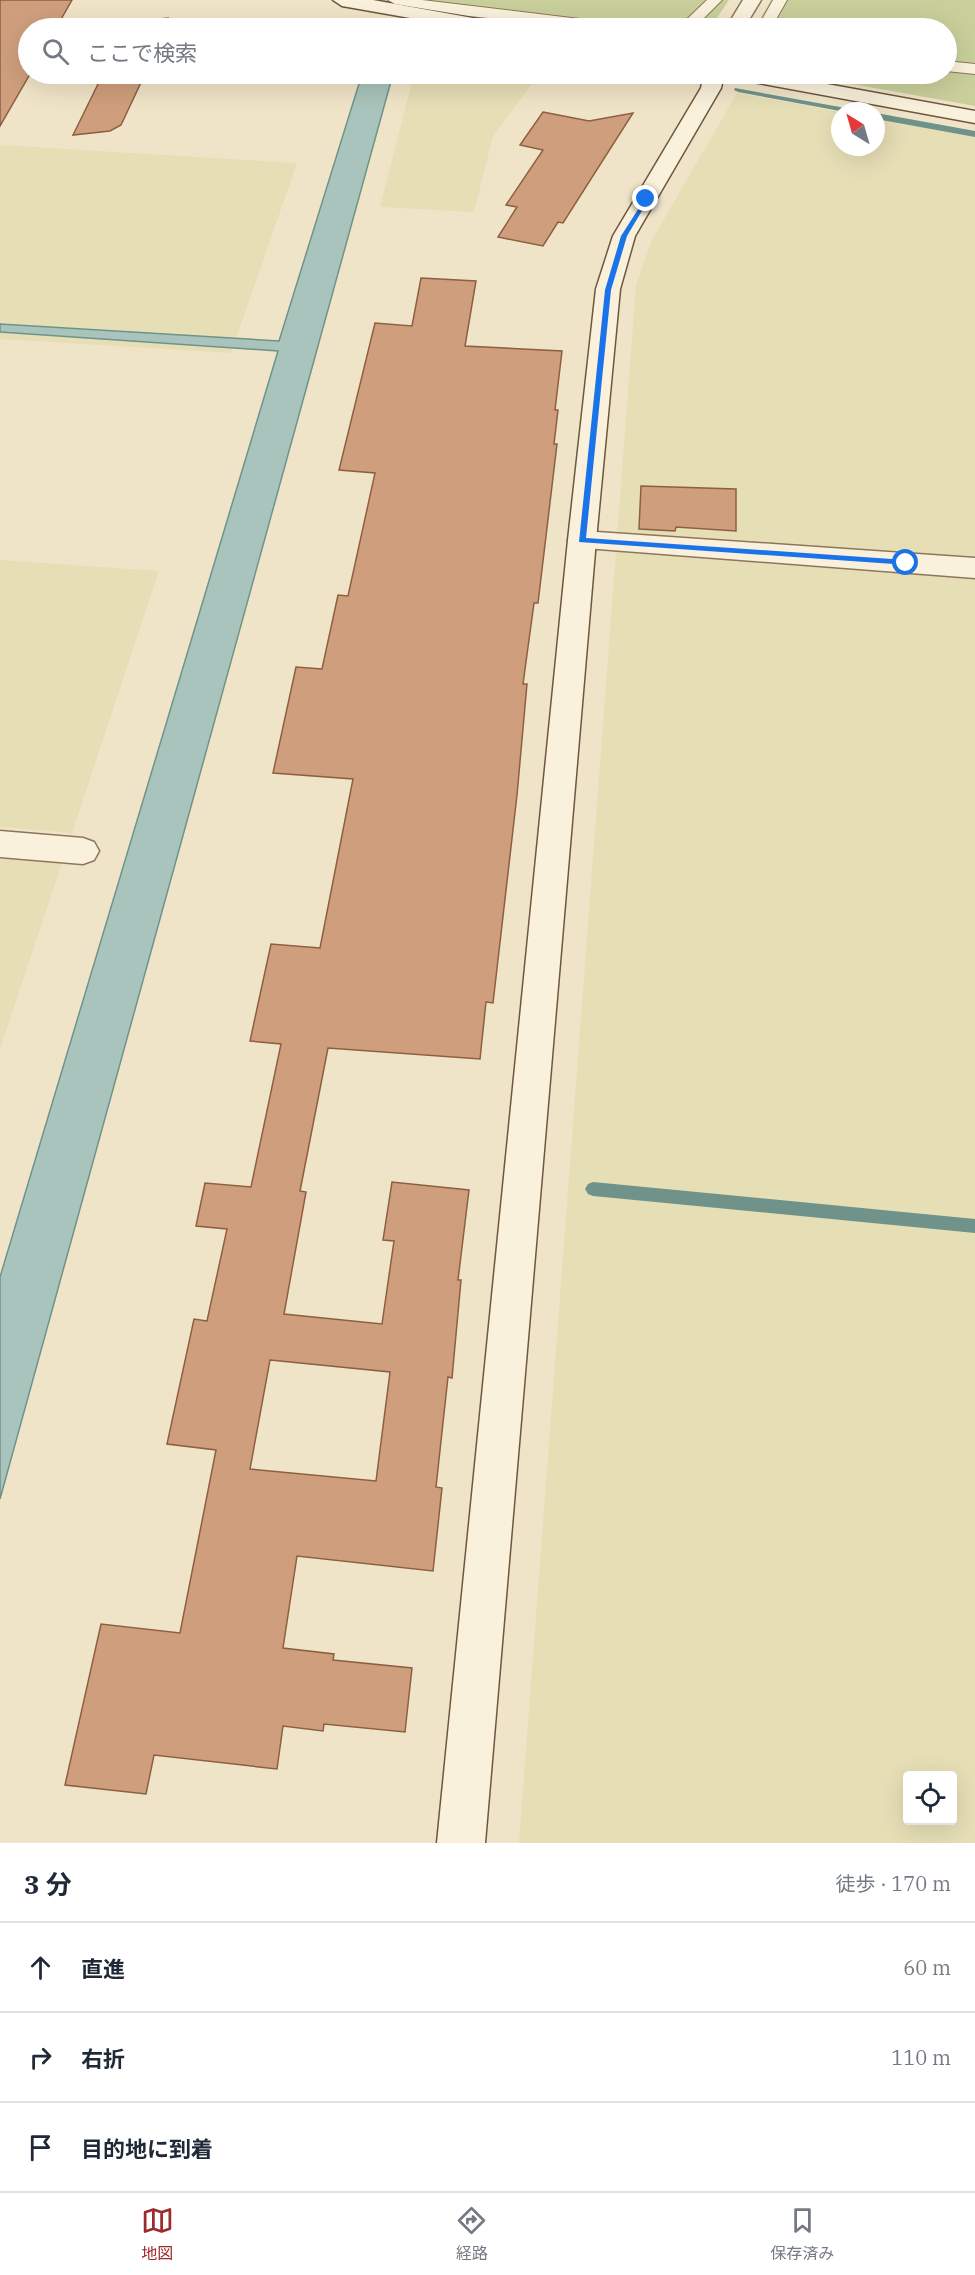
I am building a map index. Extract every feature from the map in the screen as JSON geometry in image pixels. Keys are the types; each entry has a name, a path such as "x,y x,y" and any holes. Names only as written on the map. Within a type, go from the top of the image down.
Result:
{"street":[{"path":"342,0 440,18"},
{"path":"741,18 752,0"},
{"path":"461,1843 582,540 608,290 624,236 712,84"},
{"path":"796,84 975,117"},
{"path":"582,540 975,568"},
{"path":"0,844 83,851"}],"lane":[{"path":"395,0 469,12 526,18"},
{"path":"697,18 715,0"},
{"path":"770,18 780,0"},
{"path":"957,67 975,69"}],"shaded area":[{"path":"411,84 532,84 493,136 474,212 380,207"},
{"path":"737,93 831,110 831,156 885,156 885,120 975,137 975,1843 519,1843 636,285 652,240"},
{"path":"0,145 297,163 231,353 0,339"},
{"path":"0,560 159,571 72,833 0,827"},
{"path":"0,855 63,860 0,1049"}],"green space":[{"path":"375,0 729,0 717,18 478,18"},
{"path":"771,0 975,0 975,106 852,84 957,84 957,18 761,18"}],"water":[{"path":"359,84 390,84 0,1499 0,1277 278,351 0,332 0,324 279,341"}],"building":[{"path":"0,0 72,0 62,18 18,18 18,84 24,84 0,126"},
{"path":"98,84 140,84 121,125 110,131 73,135"},
{"path":"543,112 589,121 633,113 563,223 558,222 543,246 498,237 517,207 506,205 543,150 520,145"},
{"path":"421,278 476,281 465,346 562,351 555,410 558,410 554,444 557,444 538,603 534,603 523,684 527,684 517,795 493,1003 486,1002 480,1059 328,1048 300,1191 306,1192 284,1314 382,1324 394,1241 383,1240 392,1182 469,1190 458,1280 461,1280 452,1378 448,1377 436,1487 442,1488 433,1571 297,1556 283,1648 334,1654 333,1660 412,1668 405,1732 324,1724 323,1731 283,1726 277,1769 154,1755 146,1794 65,1785 101,1624 180,1633 216,1450 167,1444 194,1319 207,1321 227,1229 196,1226 205,1183 251,1187 281,1044 250,1041 271,944 320,948 353,779 273,773 296,667 322,669 338,595 348,596 375,473 339,470 375,323 412,326","holes":["270,1360 390,1372 376,1481 250,1469"]},
{"path":"641,486 736,489 736,531 676,527 675,531 639,529"}],"waterway":[{"path":"738,90 831,107"},
{"path":"885,118 975,134"},
{"path":"593,1189 975,1226"}],"route":[{"path":"646,199 624,236 608,290 582,540 906,563"}]}
